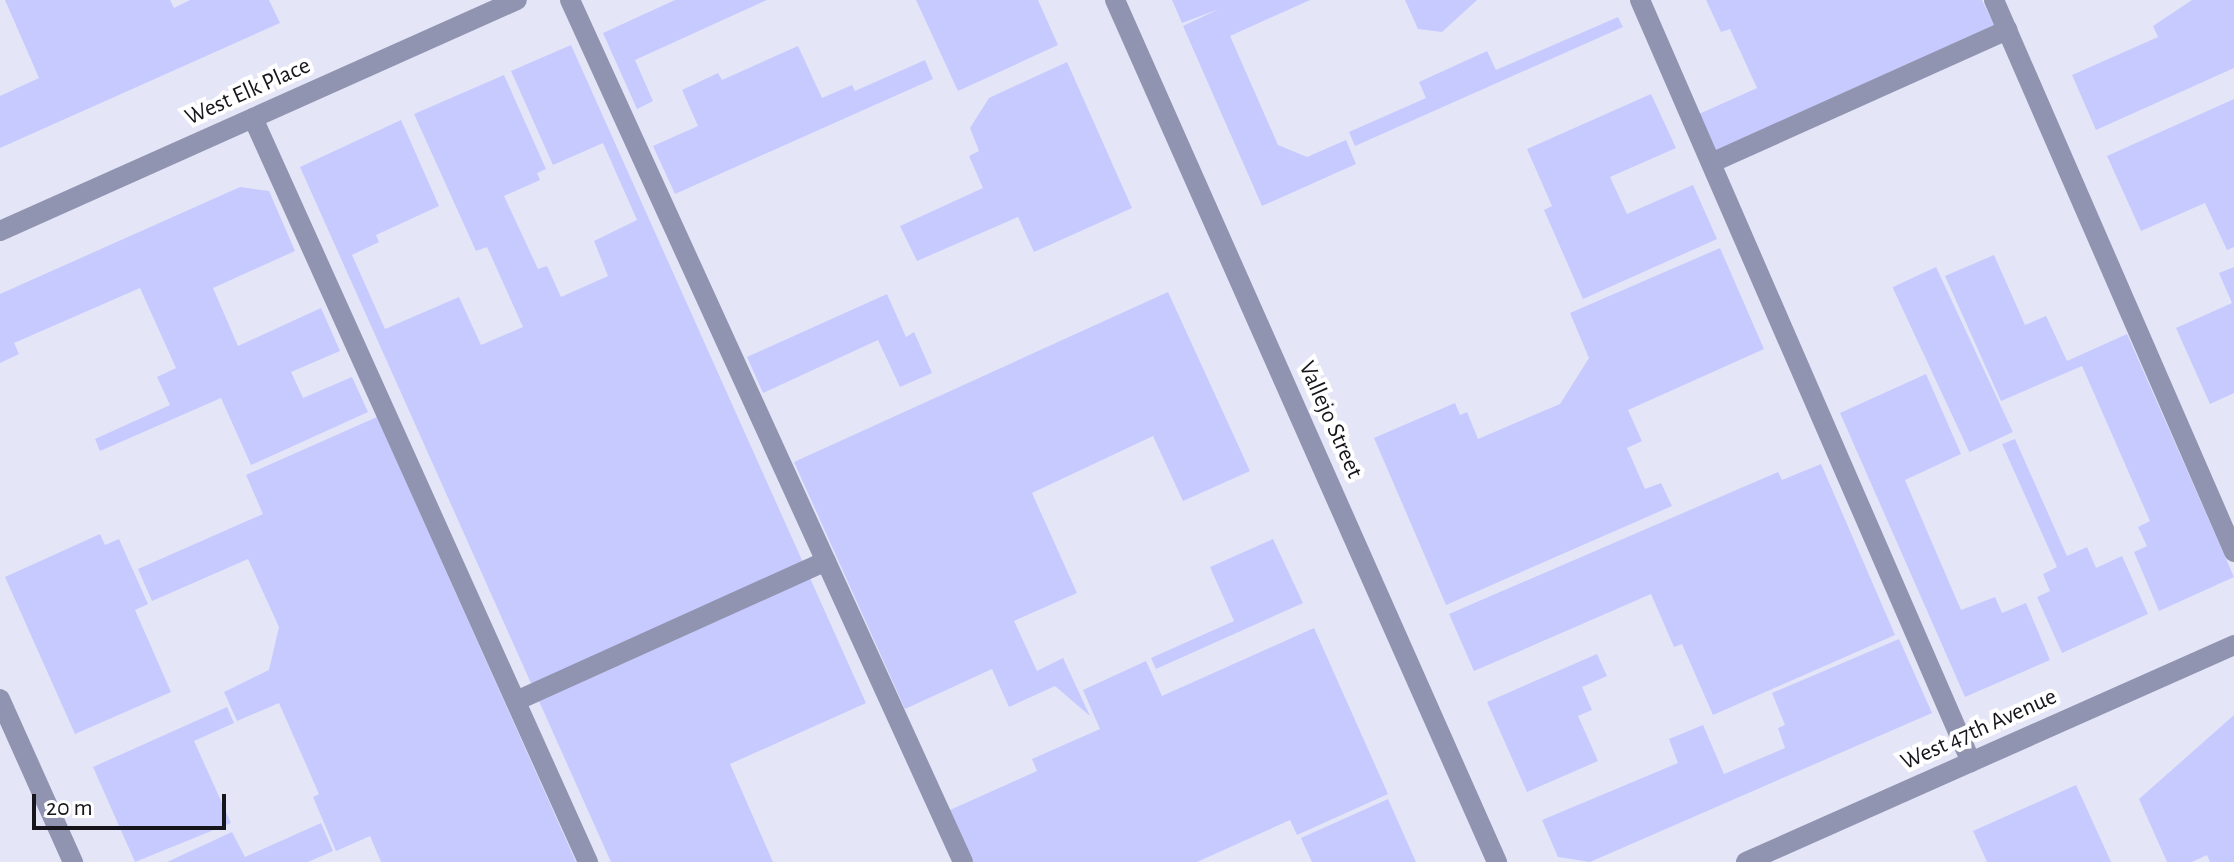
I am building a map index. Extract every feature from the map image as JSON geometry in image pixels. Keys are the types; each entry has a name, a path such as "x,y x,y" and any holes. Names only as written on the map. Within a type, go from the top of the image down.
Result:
{"street":[{"name":"West Elk Place","path":"0,231 517,0"},
{"path":"570,0 963,862"},
{"name":"Vallejo Street","path":"1115,0 1497,862"},
{"path":"1640,0 1971,762"},
{"path":"1994,0 2234,552"},
{"path":"1711,163 2007,30"},
{"path":"253,118 588,862"},
{"path":"516,701 826,561"},
{"name":"West 47th Avenue","path":"1746,862 2234,645"},
{"path":"0,699 73,862"}],"shaded area":[{"path":"5,0 170,0 174,8 190,0 269,0 280,23 0,148 0,96 39,78"},
{"path":"675,0 767,0 635,60 653,101 637,109 603,33"},
{"path":"916,0 1038,0 1058,45 958,91"},
{"path":"1172,0 1310,0 1230,36 1278,145 1307,157 1346,140 1356,164 1262,206 1183,26 1219,9 1182,23"},
{"path":"1405,0 1477,0 1442,32 1418,29"},
{"path":"1706,0 1982,0 1994,25 1715,151 1699,114 1757,88 1730,29 1721,32"},
{"path":"2192,0 2234,0 2234,68 2096,130 2072,75 2158,37 2153,26"},
{"path":"1618,17 1623,27 1355,146 1349,132 1426,98 1419,82 1487,51 1496,70"},
{"path":"571,45 866,703 730,764 773,862 611,862 300,167 401,120 439,206 376,235 379,242 352,255 385,329 459,297 481,345 523,327 487,247 476,251 414,114 504,75 546,169 537,173 540,180 504,196 538,269 547,266 561,297 608,276 594,241 637,220 603,143 553,165 511,71"},
{"path":"798,46 822,98 852,85 855,91 925,60 933,79 675,194 653,146 698,126 682,90 718,73 722,80"},
{"path":"1067,62 1132,208 1034,252 1018,217 917,261 900,226 983,188 969,156 979,151 970,128 989,98"},
{"path":"1651,94 1676,148 1610,177 1627,214 1693,185 1717,239 1583,299 1544,210 1552,206 1527,149"},
{"path":"2234,99 2234,247 2227,250 2205,203 2141,231 2107,156"},
{"path":"240,187 269,191 295,251 213,288 238,346 321,308 340,351 291,372 303,398 352,377 368,412 251,465 221,398 100,451 95,439 170,405 157,377 176,368 140,288 14,343 19,354 0,363 0,294"},
{"path":"1720,248 1764,349 1628,410 1642,441 1627,448 1645,489 1661,483 1672,506 1446,605 1374,438 1455,403 1460,415 1467,412 1478,439 1560,404 1589,358 1570,313"},
{"path":"1994,255 2025,325 2046,316 2067,361 2127,334 2234,577 2159,611 2134,552 2147,546 2138,527 2150,521 2082,366 2001,401 1945,276"},
{"path":"1936,267 2013,432 1969,452 1892,287"},
{"path":"2234,267 2234,393 2210,404 2176,328 2232,303 2219,273"},
{"path":"1168,292 1250,471 1183,501 1153,436 1032,493 1077,593 1014,621 1037,671 1063,658 1090,716 1055,686 1009,707 992,669 905,709 794,462"},
{"path":"887,294 906,337 914,332 932,373 900,387 878,340 763,393 747,357"},
{"path":"1926,374 1961,454 1905,480 1961,610 1995,597 2002,613 2026,603 2050,660 1965,697 1840,413"},
{"path":"377,417 576,862 381,862 370,836 336,851 313,797 319,794 279,703 237,721 224,692 269,670 279,627 248,559 152,601 138,569 263,514 246,475"},
{"path":"2015,439 2067,556 2087,547 2096,568 2122,556 2148,614 2062,653 2037,597 2050,591 2043,574 2057,567 2002,444"},
{"path":"1821,464 1895,635 1713,715 1682,644 1674,647 1651,594 1474,671 1449,614 1778,472 1782,480"},
{"path":"100,534 105,545 119,539 148,604 135,610 171,692 75,734 5,577"},
{"path":"1273,539 1303,603 1156,669 1151,658 1234,621 1210,567"},
{"path":"1314,628 1388,794 1297,835 1290,820 1197,862 973,862 950,810 1037,771 1032,759 1100,729 1083,690 1146,661 1162,696"},
{"path":"1899,639 1932,713 1590,862 1558,857 1542,820 1678,763 1669,739 1703,725 1724,774 1785,748 1778,728 1785,725 1772,693"},
{"path":"1597,654 1607,676 1582,687 1592,710 1578,716 1598,761 1527,792 1487,702"},
{"path":"227,707 234,723 194,741 231,823 135,862 93,767"},
{"path":"2234,715 2234,862 2210,862 2207,855 2192,862 2167,862 2139,799"},
{"path":"2076,785 2111,862 1987,862 1973,831"},
{"path":"1388,799 1416,862 1312,862 1301,838"},
{"path":"321,823 333,851 308,862 167,862 232,832 245,857"}]}
